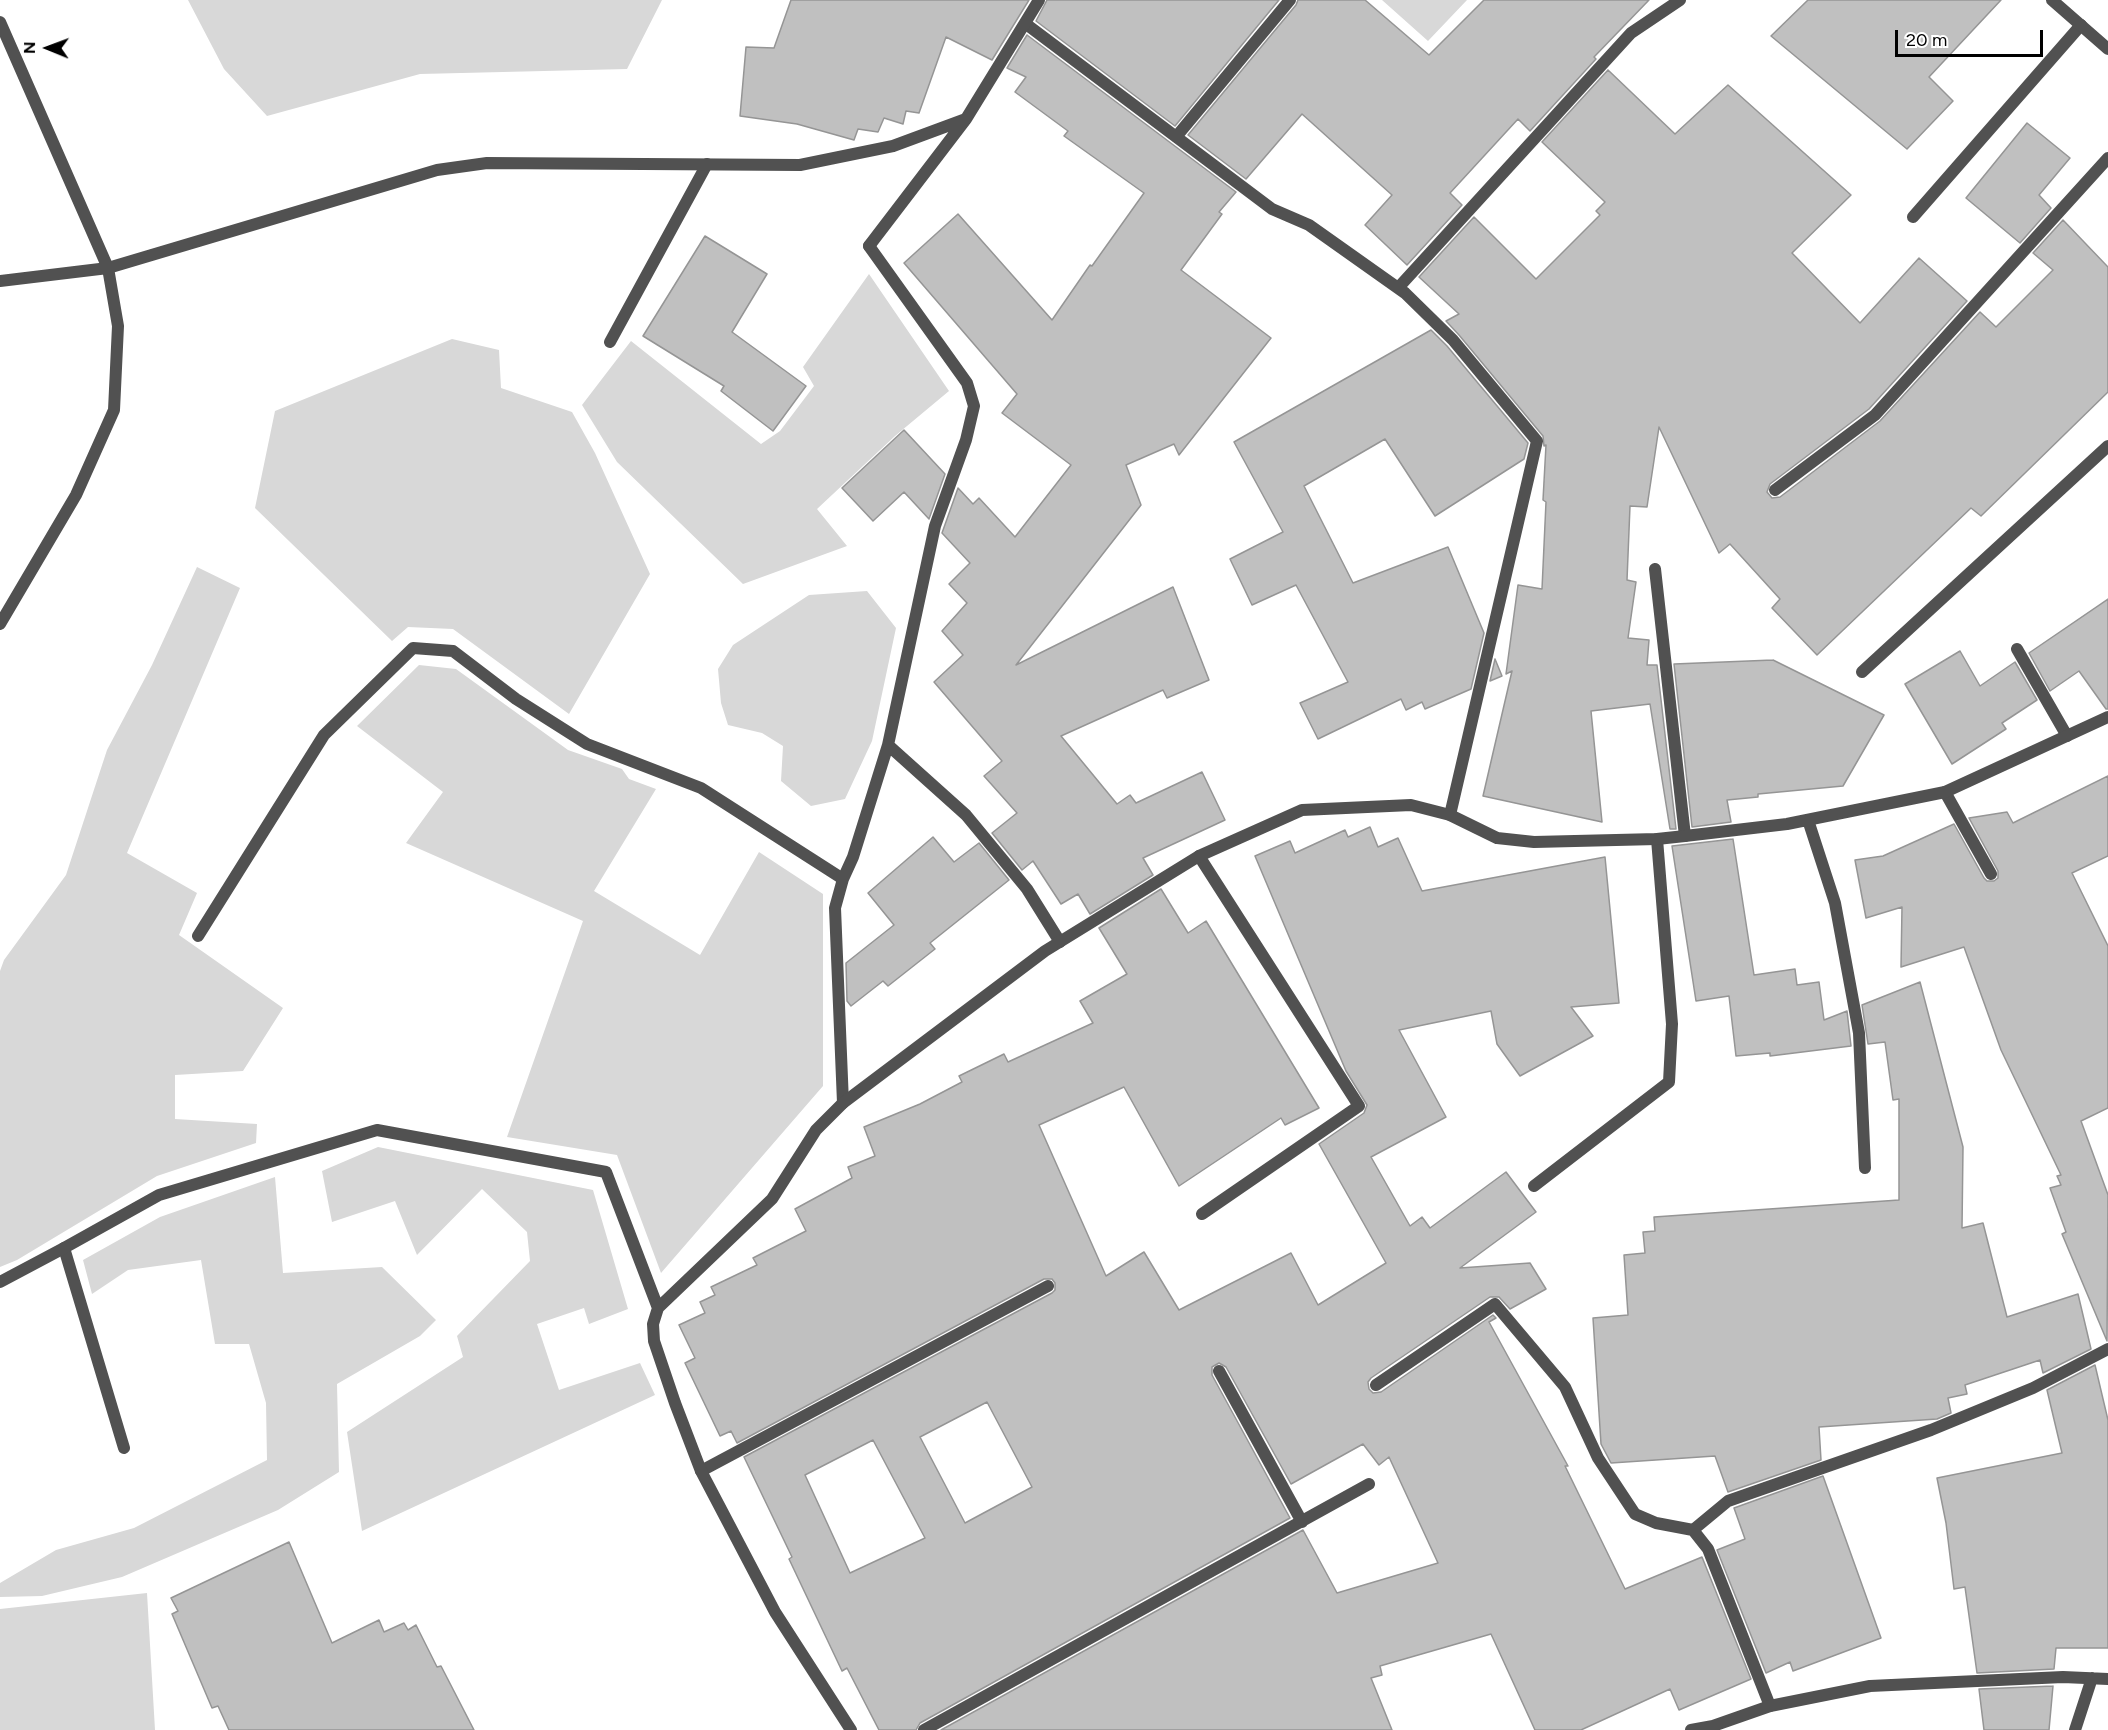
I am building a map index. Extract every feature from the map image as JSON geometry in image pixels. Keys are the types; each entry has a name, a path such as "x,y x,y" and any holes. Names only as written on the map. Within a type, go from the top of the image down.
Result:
{"street":[{"path":"843,1103 835,908 843,879 854,857 888,745 935,526 966,440 974,406 967,383 869,246 966,119 1039,0"},
{"path":"1176,137 1290,0"},
{"path":"1398,288 1631,33 1680,0"},
{"path":"2052,0 2108,49"},
{"path":"0,22 108,268 118,326 114,410 76,495 0,624"},
{"path":"1026,24 1272,209 1309,225 1398,288 1453,340 1537,441 1450,815"},
{"path":"1914,217 2081,26"},
{"path":"0,281 108,268 437,170 487,163 800,165 893,146 966,119"},
{"path":"1775,490 1875,415 2108,158"},
{"path":"610,342 707,164"},
{"path":"1862,672 2108,446"},
{"path":"1655,568 1685,836"},
{"path":"198,936 324,735 413,648 453,651 516,699 587,744 701,788 843,879"},
{"path":"2017,649 2067,736"},
{"path":"851,1730 775,1612 701,1471 654,1341 653,1324 658,1308 772,1199 816,1130 843,1103 1045,951 1199,856 1302,810 1411,805 1450,815 1497,838 1534,842 1657,839 1685,836 1808,820 1945,792 2108,717"},
{"path":"888,745 966,815 1027,889 1060,942"},
{"path":"1945,792 1991,874"},
{"path":"1808,820 1835,903 1859,1033 1865,1168"},
{"path":"1534,1186 1669,1082 1672,1024 1657,839"},
{"path":"1199,856 1359,1106 1202,1214"},
{"path":"0,1282 159,1194 377,1130 606,1172 658,1308"},
{"path":"64,1248 124,1448"},
{"path":"701,1471 1048,1286"},
{"path":"1376,1385 1495,1304 1565,1387 1598,1458 1635,1514 1656,1523 1692,1530 1708,1549 1770,1706"},
{"path":"1692,1530 1728,1501 1931,1430 2032,1388 2108,1349"},
{"path":"1219,1371 1302,1522"},
{"path":"924,1730 1369,1484"},
{"path":"1691,1730 1713,1728 1770,1706 1870,1686 2063,1677 2108,1679"},
{"path":"2075,1730 2092,1678"}],"shaded area":[{"path":"188,0 662,0 627,69 420,74 267,116 224,69"},
{"path":"1382,0 1467,0 1428,41"},
{"path":"869,274 949,391 895,436 817,509 847,546 743,584 617,462 582,405 631,341 761,444 780,431 814,386 803,367"},
{"path":"452,339 499,350 501,388 572,412 595,453 650,574 569,714 453,629 408,627 392,641 255,508 275,411"},
{"path":"197,567 240,588 127,853 197,893 179,935 283,1008 243,1071 175,1075 175,1119 257,1124 256,1143 157,1176 17,1260 0,1267 0,971 4,960 66,875 107,750 152,665"},
{"path":"867,591 896,628 872,741 845,799 811,806 781,781 783,746 762,733 728,725 721,703 718,669 733,645 809,595"},
{"path":"419,665 456,669 568,750 622,769 629,779 656,789 594,891 700,955 759,852 823,894 823,1086 661,1273 617,1155 507,1137 583,921 406,843 443,792 357,726"},
{"path":"378,1147 593,1190 628,1309 589,1324 584,1308 537,1324 559,1390 640,1363 655,1395 362,1531 347,1432 463,1357 457,1336 530,1261 527,1232 482,1189 417,1255 395,1201 332,1222 322,1171"},
{"path":"275,1177 283,1273 382,1267 436,1320 420,1336 337,1384 339,1472 278,1510 122,1577 42,1596 0,1597 0,1583 56,1550 134,1528 267,1460 266,1403 249,1344 215,1344 201,1260 128,1270 92,1294 83,1260 160,1217"},
{"path":"147,1593 155,1730 0,1730 0,1609"}],"building":[{"path":"791,0 1029,0 992,60 946,37 919,113 906,111 903,124 884,118 878,132 858,129 854,140 797,124 740,116 746,47 774,48"},
{"path":"1047,0 1279,0 1175,126 1036,21"},
{"path":"1298,0 1365,0 1429,55 1484,0 1649,0 1594,57 1596,59 1530,131 1518,119 1450,193 1462,205 1407,265 1365,225 1392,195 1302,114 1246,179 1188,135"},
{"path":"1808,0 2001,0 1929,77 1953,101 1907,149 1771,36"},
{"path":"1027,35 1236,192 1219,212 1222,214 1181,270 1271,338 1179,455 1174,444 1126,465 1141,505 1016,665 1173,587 1209,680 1167,698 1163,690 1061,736 1117,804 1130,795 1136,803 1202,772 1225,820 1143,858 1153,875 1090,914 1078,894 1061,904 1033,861 1022,870 992,833 1017,813 984,776 1002,761 934,682 963,655 942,631 967,603 949,584 970,563 942,533 958,488 973,504 979,498 1015,537 1071,465 1002,413 1017,394 904,263 958,214 1052,320 1144,193 1064,136 1068,131 1015,92 1026,77 1007,68"},
{"path":"1608,70 1675,134 1728,85 1851,195 1792,253 1860,323 1919,258 1967,301 1869,409 1770,484 1767,492 1772,498 1780,497 1880,421 1980,312 1996,327 2053,270 2033,253 2063,220 2108,267 2108,392 1981,516 1971,508 1817,655 1772,608 1780,599 1730,544 1719,553 1659,427 1647,507 1630,506 1627,580 1636,582 1628,638 1649,640 1647,665 1657,665 1676,829 1670,829 1650,704 1591,711 1602,822 1483,796 1512,671 1506,674 1518,585 1542,589 1546,445 1544,446 1543,436 1446,321 1459,314 1419,277 1474,217 1536,279 1600,215 1596,211 1605,202 1542,142"},
{"path":"2027,123 2070,158 2039,195 2051,208 2020,243 1966,198"},
{"path":"705,236 767,274 732,332 806,386 773,431 721,391 724,386 643,336"},
{"path":"1431,330 1528,443 1524,459 1435,516 1385,439 1304,486 1353,583 1448,547 1484,633 1471,689 1425,709 1422,702 1406,710 1401,699 1318,739 1300,703 1348,682 1296,585 1252,605 1230,559 1283,532 1234,442"},
{"path":"904,430 945,474 929,519 904,492 873,521 842,488"},
{"path":"2108,599 2108,709 2106,709 2079,671 2050,691 2029,653"},
{"path":"1960,651 1980,686 2015,662 2037,700 2002,723 2006,729 1952,764 1905,684"},
{"path":"1495,659 1502,676 1490,681"},
{"path":"1773,660 1884,715 1843,786 1758,794 1758,797 1727,800 1731,822 1692,827 1674,664"},
{"path":"2108,776 2108,856 2072,873 2108,946 2108,1108 2081,1121 2108,1195 2107,1341 2062,1234 2066,1232 2050,1188 2061,1185 2057,1176 2061,1175 2001,1050 1964,947 1901,967 1902,907 1866,918 1855,860 1883,856 1954,824 1984,878 1987,881 1994,881 1998,878 1998,871 1969,818 2007,812 2013,823"},
{"path":"1370,827 1378,847 1398,838 1422,891 1605,857 1619,1003 1571,1007 1593,1036 1520,1076 1497,1044 1491,1011 1399,1030 1446,1117 1371,1157 1410,1226 1422,1217 1430,1228 1506,1172 1536,1212 1460,1268 1530,1263 1546,1289 1510,1309 1499,1297 1490,1297 1371,1378 1368,1382 1369,1389 1373,1393 1381,1392 1493,1315 1496,1318 1489,1322 1568,1466 1565,1466 1625,1589 1702,1557 1751,1679 1679,1710 1670,1689 1581,1730 1535,1730 1491,1634 1380,1666 1382,1675 1371,1678 1392,1730 941,1730 1303,1530 1337,1593 1438,1563 1389,1457 1379,1465 1363,1444 1291,1484 1226,1367 1219,1363 1212,1367 1212,1375 1290,1518 920,1723 916,1730 879,1730 847,1668 842,1671 789,1559 792,1557 744,1457 1052,1293 1055,1290 1055,1283 1052,1279 1044,1279 737,1443 731,1431 720,1436 685,1363 695,1358 679,1325 705,1313 700,1302 715,1295 711,1287 757,1265 753,1258 806,1231 795,1209 852,1178 848,1167 875,1156 864,1127 920,1104 962,1082 959,1076 1004,1054 1008,1062 1093,1023 1080,1001 1127,974 1099,928 1161,889 1188,933 1206,921 1319,1108 1285,1125 1281,1118 1179,1186 1124,1087 1039,1125 1106,1276 1144,1252 1179,1310 1291,1253 1318,1305 1386,1263 1319,1144 1364,1113 1367,1105 1346,1071 1255,856 1290,841 1295,853 1345,830 1348,837","holes":["987,1402 1032,1487 965,1523 920,1437","873,1440 925,1538 850,1573 805,1475"]},
{"path":"933,837 954,862 979,843 1009,880 930,943 935,949 888,986 883,981 851,1006 847,1001 846,963 894,925 868,893"},
{"path":"1733,839 1754,975 1795,969 1797,985 1819,982 1824,1020 1847,1011 1851,1046 1770,1056 1770,1053 1736,1056 1729,996 1696,1001 1672,846"},
{"path":"1920,982 1963,1147 1962,1228 1983,1223 2007,1317 2078,1294 2091,1349 2043,1373 2040,1360 1965,1385 1967,1394 1948,1398 1951,1413 1937,1419 1819,1427 1821,1460 1728,1492 1715,1456 1611,1463 1601,1444 1593,1318 1628,1315 1624,1255 1645,1253 1643,1232 1655,1231 1654,1217 1899,1200 1899,1099 1893,1100 1885,1042 1868,1044 1862,1005"},
{"path":"2095,1365 2108,1420 2108,1648 2056,1648 2054,1669 1977,1673 1965,1587 1954,1589 1946,1523 1937,1478 2062,1453 2047,1390"},
{"path":"1823,1476 1881,1638 1793,1671 1790,1662 1766,1673 1717,1550 1745,1539 1734,1508"},
{"path":"289,1542 332,1643 379,1620 384,1632 404,1623 408,1630 416,1625 437,1667 441,1666 474,1730 229,1730 218,1706 212,1708 172,1614 178,1611 171,1598"},
{"path":"2053,1686 2049,1730 1984,1730 1979,1689"}]}
